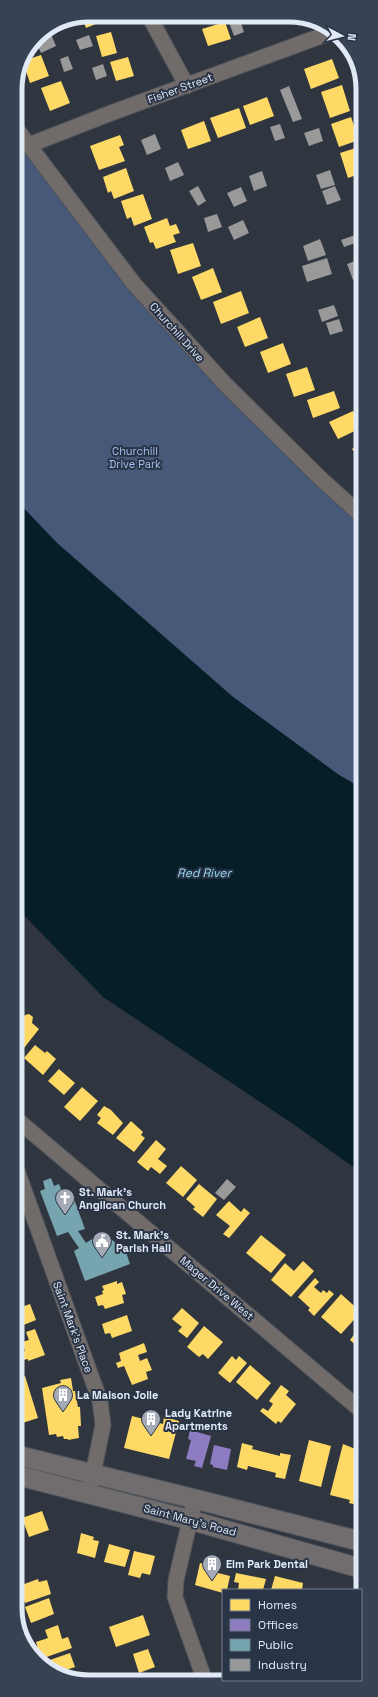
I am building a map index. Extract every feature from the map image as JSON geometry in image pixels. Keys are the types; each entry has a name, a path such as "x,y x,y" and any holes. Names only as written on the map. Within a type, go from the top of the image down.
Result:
{"main road":[{"name":"Saint Mary's Road","path":"22,1457 356,1540"},
{"name":"Saint Mary's Road","path":"22,1476 190,1520 356,1567"}],"street":[{"path":"152,22 187,86"},
{"name":"Fisher Street","path":"29,145 111,113 322,36"},
{"name":"Churchill Drive","path":"22,136 134,284 225,384 356,511"},
{"name":"Mager Drive West","path":"22,1123 356,1406"},
{"name":"Saint Mark's Place","path":"22,1182 100,1401 103,1425 89,1493"},
{"path":"194,1499 176,1580 175,1597 203,1675"}],"green space":[{"name":"Churchill Drive Park","path":"22,136 134,284 356,510 356,785 339,775 233,697 57,543 22,506"}],"water":[{"name":"Red River","path":"22,506 57,543 233,697 339,775 356,785 356,1169 296,1126 103,997 22,913"}],"building: Homes":[{"path":"84,22 101,22 86,28"},
{"path":"225,22 231,39 208,46 202,29"},
{"path":"111,32 117,53 102,57 96,36"},
{"path":"41,55 49,76 30,83 25,69 29,59"},
{"path":"128,57 134,76 116,81 110,62"},
{"path":"332,59 339,78 311,89 304,69"},
{"path":"61,81 70,103 50,111 41,88"},
{"path":"342,85 350,111 330,118 321,92"},
{"path":"267,97 274,116 250,125 243,106"},
{"path":"239,108 246,128 218,138 210,118"},
{"path":"351,117 356,131 356,141 339,147 331,124"},
{"path":"204,121 211,141 188,149 181,130"},
{"path":"120,135 124,145 119,147 125,161 99,170 90,146"},
{"path":"356,148 356,175 348,178 340,153"},
{"path":"126,168 134,191 114,199 111,191 108,193 103,177"},
{"path":"143,194 152,219 134,226 131,217 127,219 121,201"},
{"path":"167,218 170,226 176,224 180,233 173,235 176,242 156,249 153,242 150,243 144,227"},
{"path":"193,243 201,266 178,274 170,250"},
{"path":"213,268 222,292 201,300 192,277"},
{"path":"241,291 249,313 221,324 213,302"},
{"path":"260,317 268,338 245,347 237,327"},
{"path":"283,343 291,364 268,373 260,352"},
{"path":"307,367 315,390 294,397 286,374"},
{"path":"334,391 340,408 313,418 307,400"},
{"path":"353,411 356,417 356,430 338,439 329,422"},
{"path":"356,446 356,453 352,449"},
{"path":"29,1014 33,1017 32,1023 39,1029 24,1048 22,1046 22,1018"},
{"path":"35,1045 45,1053 47,1051 56,1059 43,1075 24,1058"},
{"path":"59,1069 75,1083 64,1095 48,1081"},
{"path":"82,1087 98,1101 80,1121 64,1107"},
{"path":"104,1106 111,1110 123,1123 113,1135 97,1123 101,1118 97,1115"},
{"path":"131,1121 143,1132 141,1135 145,1138 134,1152 116,1138"},
{"path":"156,1140 166,1149 158,1159 167,1166 160,1174 151,1167 148,1171 137,1162"},
{"path":"181,1166 197,1180 183,1197 166,1183"},
{"path":"199,1184 217,1199 203,1217 193,1209 195,1207 186,1199"},
{"path":"229,1201 241,1212 244,1208 250,1213 229,1238 223,1234 230,1226 216,1215"},
{"path":"261,1235 286,1255 271,1273 246,1253"},
{"path":"303,1261 314,1271 291,1297 271,1280 285,1263 294,1271"},
{"path":"315,1278 319,1282 314,1287 321,1293 323,1290 327,1293 329,1290 334,1294 314,1316 308,1310 310,1308 298,1297"},
{"path":"117,1281 117,1284 122,1282 126,1294 122,1295 124,1303 105,1309 103,1305 98,1306 95,1297 103,1294 102,1291 104,1290 102,1286"},
{"path":"341,1294 356,1308 356,1318 341,1334 321,1317"},
{"path":"30,1304 36,1320 22,1326 22,1307"},
{"path":"182,1308 199,1323 187,1338 178,1331 182,1327 172,1319"},
{"path":"127,1315 132,1331 112,1338 110,1333 105,1334 102,1324"},
{"path":"204,1326 223,1342 208,1359 203,1354 199,1357 187,1347"},
{"path":"35,1329 45,1355 28,1361 28,1359 23,1360 22,1352 25,1351 22,1342 29,1340 26,1332"},
{"path":"356,1332 356,1345 350,1340"},
{"path":"144,1343 147,1352 138,1355 140,1361 147,1358 152,1370 146,1372 148,1379 132,1385 124,1366 118,1368 116,1363 121,1361 119,1353"},
{"path":"232,1356 236,1360 239,1356 247,1363 230,1383 218,1373"},
{"path":"250,1365 271,1383 257,1400 236,1382"},
{"path":"25,1376 38,1418 22,1423 22,1377"},
{"name":"La Maison Jolie","path":"71,1378 73,1391 75,1391 78,1407 80,1407 81,1426 78,1426 79,1438 68,1440 64,1439 63,1436 57,1437 56,1434 49,1435 42,1388 61,1383 60,1380"},
{"path":"281,1385 289,1391 286,1395 296,1404 281,1423 278,1421 276,1424 260,1411 263,1408 268,1411 273,1404 269,1401"},
{"name":"Lady Katrine Apartments","path":"132,1416 163,1424 164,1417 179,1421 169,1459 124,1448"},
{"path":"309,1440 331,1446 321,1487 299,1481"},
{"path":"242,1443 253,1446 252,1449 280,1456 280,1453 291,1455 285,1479 275,1477 276,1473 248,1466 247,1470 237,1467"},
{"path":"343,1444 356,1449 356,1505 349,1503 350,1500 330,1495"},
{"path":"42,1511 49,1530 29,1537 22,1518"},
{"path":"81,1533 94,1537 93,1540 99,1541 95,1558 77,1553"},
{"path":"109,1544 130,1550 125,1567 104,1562"},
{"path":"134,1551 155,1556 150,1575 142,1573 140,1578 128,1575"},
{"name":"Elm Park Dental","path":"200,1563 207,1565 206,1570 230,1576 227,1589 222,1589 222,1593 195,1585"},
{"path":"236,1573 266,1579 263,1589 238,1589 239,1583 234,1582"},
{"path":"275,1576 303,1583 302,1589 271,1589"},
{"path":"38,1579 39,1582 47,1580 51,1594 25,1603 22,1594 22,1585"},
{"path":"49,1598 54,1614 31,1623 25,1607"},
{"path":"143,1615 150,1635 116,1647 109,1627"},
{"path":"58,1625 62,1639 68,1637 72,1648 45,1658 39,1652 36,1642 48,1638 45,1630"},
{"path":"148,1649 155,1667 139,1673 133,1654"},
{"path":"70,1653 75,1667 65,1670 55,1666 48,1661"}],"building: Offices":[{"path":"190,1430 211,1436 202,1468 194,1466 196,1461 186,1459 191,1440 188,1439"},
{"path":"214,1445 231,1449 227,1470 213,1467 213,1465 210,1464"}],"building: Public":[{"path":"51,1178 54,1186 59,1184 66,1202 74,1199 85,1229 78,1231 86,1243 103,1232 126,1252 130,1264 85,1281 74,1251 79,1248 68,1232 57,1236 40,1191 45,1189 43,1181"}],"building: Industry":[{"path":"229,22 241,22 244,32 234,36"},
{"path":"51,34 56,46 41,53 38,46"},
{"path":"89,35 93,46 80,50 76,40"},
{"path":"68,56 73,69 64,72 60,59"},
{"path":"103,64 107,76 96,80 92,68"},
{"path":"289,86 302,119 293,122 280,90"},
{"path":"280,124 285,138 275,141 270,127"},
{"path":"319,128 323,141 309,146 304,133"},
{"path":"155,134 161,149 147,155 141,140"},
{"path":"178,162 184,175 170,181 165,168"},
{"path":"330,170 335,185 321,189 316,175"},
{"path":"262,171 267,186 254,191 249,176"},
{"path":"198,186 206,201 198,206 189,191"},
{"path":"335,186 341,200 327,205 322,191"},
{"path":"241,187 247,201 234,207 227,193"},
{"path":"217,214 222,227 208,232 204,218"},
{"path":"243,220 249,233 234,240 228,227"},
{"path":"356,235 356,243 344,247 341,240"},
{"path":"320,239 326,255 308,261 303,246"},
{"path":"327,258 332,274 307,282 302,266"},
{"path":"356,261 356,279 353,280 347,264"},
{"path":"334,305 338,316 322,322 318,310"},
{"path":"339,319 343,331 330,335 326,323"},
{"path":"227,1179 236,1187 224,1200 215,1193"}],"place":[{"name":"St. Mark's Anglican Church","path":"65,1215"},
{"name":"St. Mark's Parish Hall","path":"102,1258"},
{"name":"La Maison Jolie","path":"63,1412"},
{"name":"Lady Katrine Apartments","path":"151,1436"},
{"name":"Elm Park Dental","path":"212,1581"}]}
